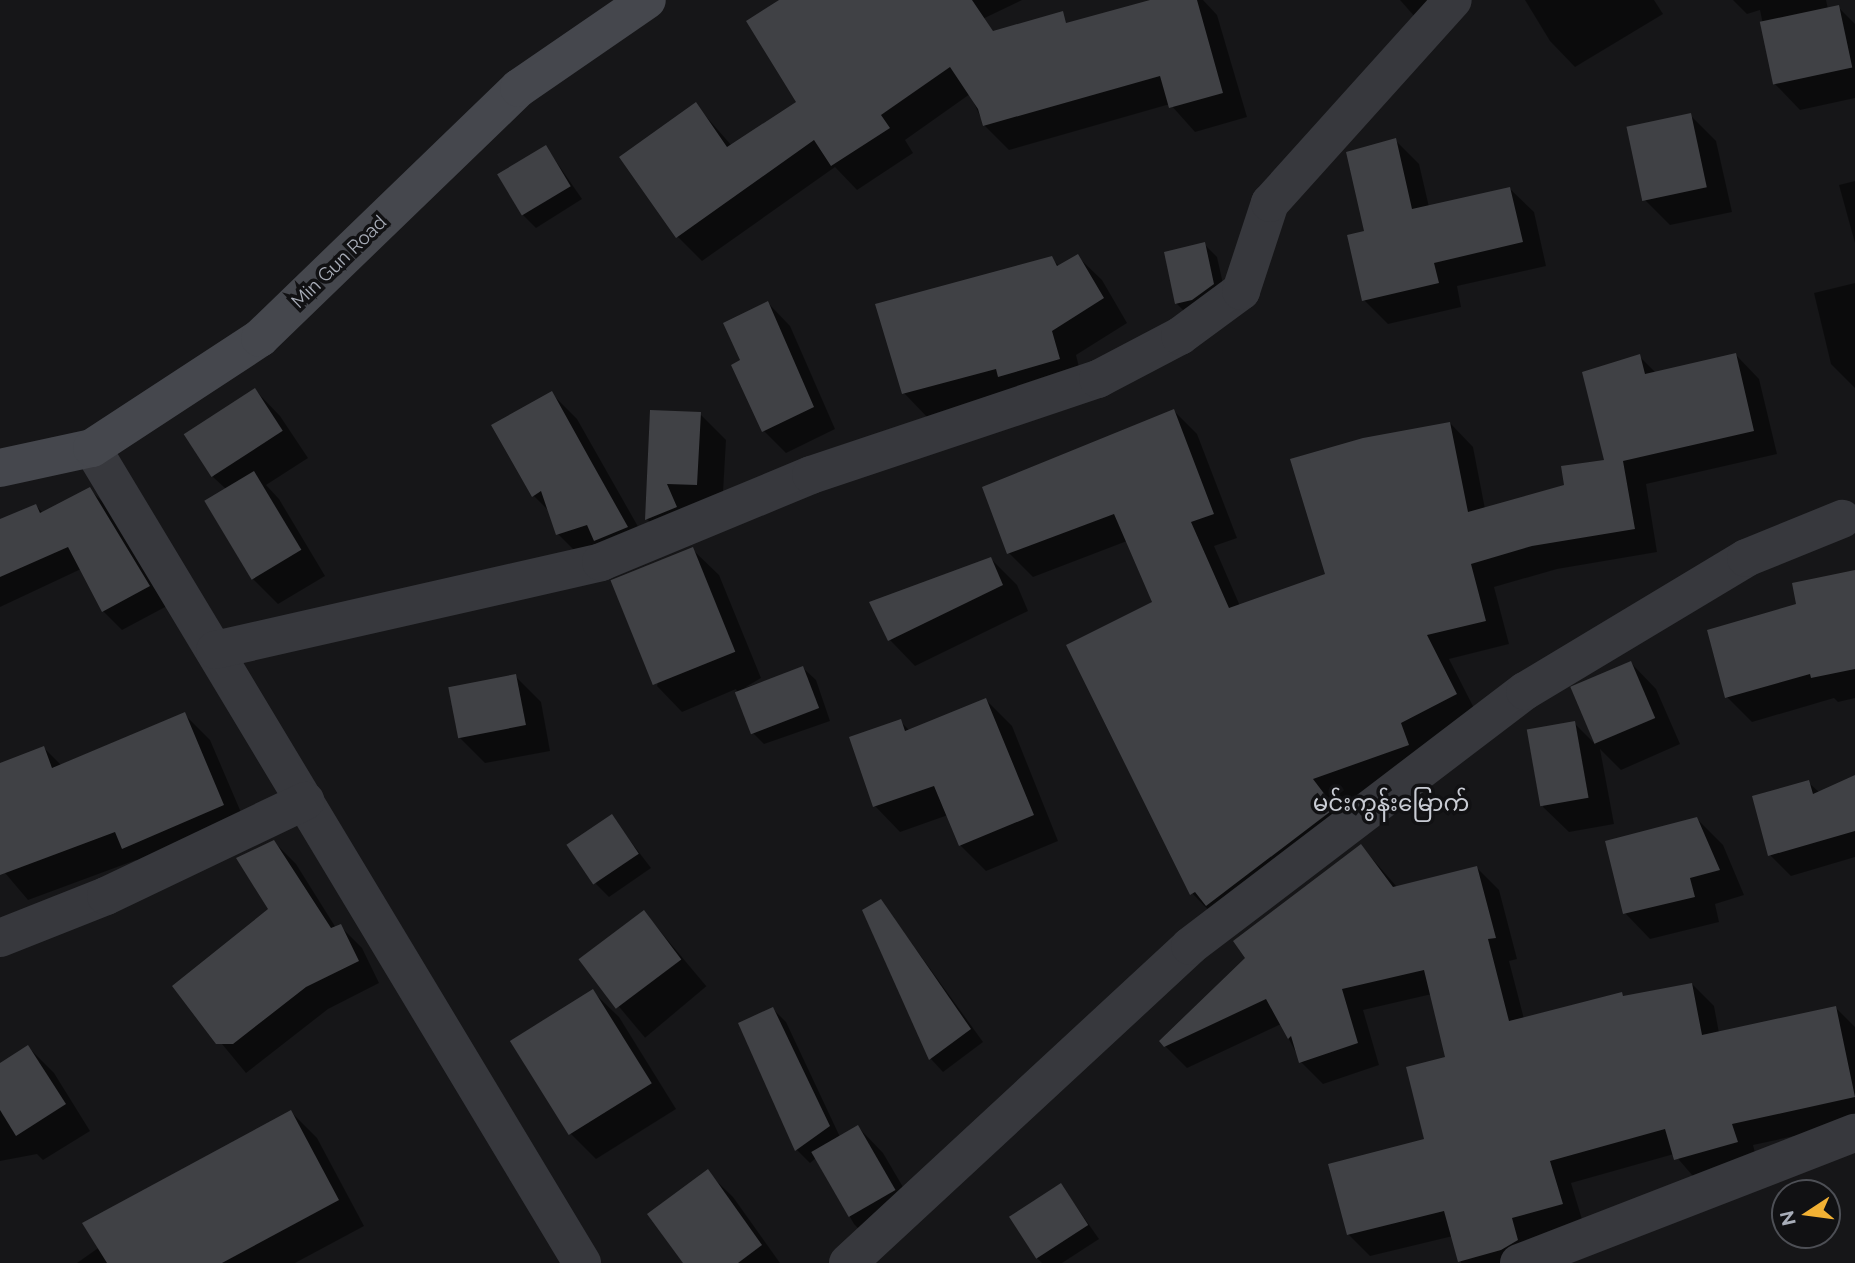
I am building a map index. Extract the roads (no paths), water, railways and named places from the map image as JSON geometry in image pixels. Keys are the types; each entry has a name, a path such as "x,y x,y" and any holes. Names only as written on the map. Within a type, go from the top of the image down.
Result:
{"street":[{"name":"Min Gun Road","path":"0,468 92,448 260,338 519,88 647,0"},
{"path":"215,650 601,562 811,475 1098,379 1169,342 1241,291 1270,203 1453,0"},
{"path":"92,448 582,1263"},
{"path":"848,1263 1190,946 1525,691 1746,558 1842,519"},
{"path":"0,938 106,896 305,801"},
{"path":"1518,1263 1855,1133"}],"district":[{"name":"မင်းကွန်းမြောက်","path":"1391,803"}]}
